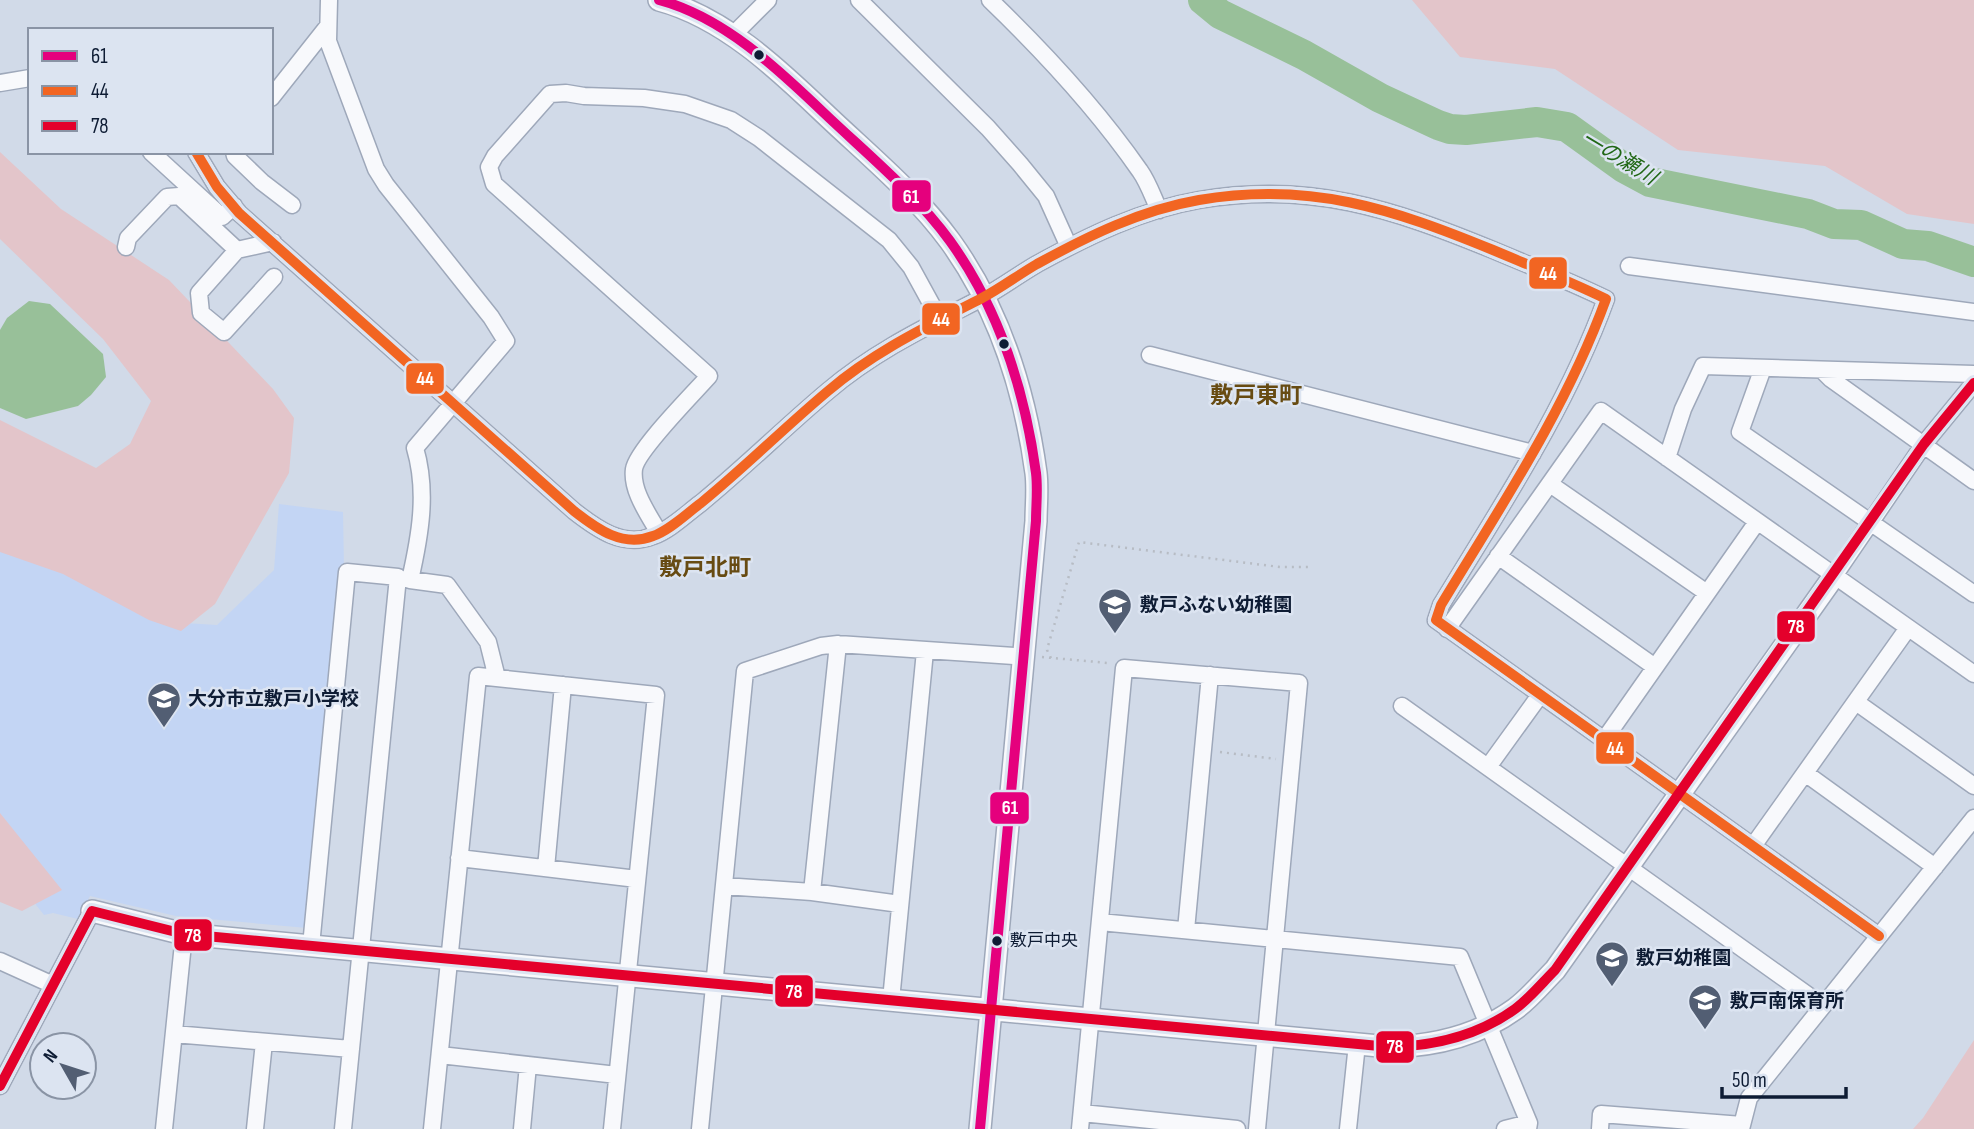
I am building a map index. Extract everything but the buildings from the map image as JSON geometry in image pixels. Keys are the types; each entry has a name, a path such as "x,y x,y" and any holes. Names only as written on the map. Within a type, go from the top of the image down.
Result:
{"street":[{"path":"329,0 328,41 376,169 491,317 506,341 415,448 422,472 422,499 419,539 410,580 447,585 488,642 497,678"},
{"path":"659,0 696,14 732,36 791,82 912,197 950,241 985,296 1018,381 1037,476 1036,521 980,1129"},
{"path":"732,36 768,0"},
{"path":"859,0 979,119 1020,164 1046,197 1069,247"},
{"path":"990,0 1027,35 1100,119 1142,173 1158,210"},
{"path":"273,95 328,26"},
{"path":"0,83 28,78"},
{"path":"659,533 640,499 634,466 709,376 494,184 489,167 495,156 551,94 644,98 685,104 731,120 759,138 889,240 911,267 939,318"},
{"path":"152,154 222,217 234,206"},
{"path":"197,154 217,187 273,242 452,404 598,529 617,538 640,540 659,533 727,481 862,363 1069,247 1108,228 1158,210 1198,200 1275,193 1319,196 1419,220 1569,281 1606,299 1594,333 1533,453 1441,606 1436,620 1879,936"},
{"path":"234,154 262,182 292,205"},
{"path":"126,247 128,238 167,197 179,196 237,250"},
{"path":"273,242 237,250 199,293 201,313 224,332 274,277"},
{"path":"1629,266 1974,312"},
{"path":"1150,355 1533,453"},
{"path":"1667,458 1683,409 1703,366 1974,374"},
{"path":"1763,368 1740,432 1974,594"},
{"path":"1823,371 1974,481"},
{"path":"0,1086 92,911 184,934 1357,1044 1419,1046 1445,1041 1488,1024 1516,1009 1555,970 1834,576 1924,444 1974,383"},
{"path":"1447,629 1601,411 1974,674"},
{"path":"1549,484 1707,593"},
{"path":"1604,740 1757,522"},
{"path":"1498,556 1655,667"},
{"path":"311,946 347,572 398,578 343,1129"},
{"path":"1753,846 1908,628"},
{"path":"812,892 838,644"},
{"path":"700,1129 745,671 821,646 838,644 1014,656"},
{"path":"891,1000 925,651"},
{"path":"1237,1129 1081,1121 1124,668 1299,683 1257,1129"},
{"path":"432,1129 478,676 656,695 612,1129"},
{"path":"1186,930 1210,676"},
{"path":"547,868 563,685"},
{"path":"1488,767 1540,695"},
{"path":"1856,702 1974,786"},
{"path":"1402,706 1823,1006"},
{"path":"1805,773 1935,867"},
{"path":"1600,1129 1601,1115 1741,1127 1749,1098 1974,818"},
{"path":"459,858 637,879"},
{"path":"724,886 812,892 900,904"},
{"path":"1100,922 1460,957 1528,1126 1505,1129"},
{"path":"164,1129 184,934"},
{"path":"0,961 53,985"},
{"path":"174,1034 351,1049"},
{"path":"255,1129 264,1042"},
{"path":"1348,1129 1357,1044"},
{"path":"440,1055 617,1075"},
{"path":"522,1129 528,1065"}],"path":[{"path":"1051,658 1047,650 1079,542 1280,567 1308,567"},
{"path":"1035,658 1117,664 1124,668"},
{"path":"1203,750 1292,761"}],"shaded area":[{"path":"1412,0 1974,0 1974,224 1907,214 1825,166 1678,150 1555,69 1460,57"},
{"path":"0,152 61,209 169,280 273,389 294,418 289,473 215,604 181,631 149,620 63,574 0,552 0,420 96,468 130,444 151,401 103,339 0,239"},
{"path":"29,301 50,304 103,354 106,377 78,406 26,419 0,408 0,330 7,318"},
{"name":"大分市立敷戸小学校","path":"279,504 343,512 344,569 307,928 176,916 90,896 78,919 53,913 44,915 36,905 29,877 0,834 0,530 168,622 217,625 274,570"},
{"path":"0,813 62,890 22,911 0,902"},
{"path":"1974,1040 1974,1129 1913,1129 1923,1118"}],"waterway":[{"name":"一の瀬川","path":"1203,0 1220,14 1304,55 1380,98 1438,125 1466,130 1537,122 1567,127 1624,168 1650,182 1808,214 1834,224 1861,225 1903,244 1928,246 1974,262"}],"transit line":[{"name":"61","path":"659,0 705,18 748,46 806,96 922,207 950,241 983,295 1017,382 1036,473 1036,521 980,1129"},
{"name":"44","path":"197,154 217,187 239,213 574,511 601,530 631,540 653,536 666,530 828,391 883,351 1076,244 1115,225 1177,204 1239,195 1278,194 1350,202 1456,235 1592,292 1606,299 1572,379 1509,494 1441,605 1436,620 1879,936"},
{"name":"78","path":"0,1086 92,911 184,934 1390,1047 1423,1044 1471,1032 1515,1009 1555,970 1924,444 1974,383"}],"place":[{"name":"敷戸ふない幼稚園","path":"1115,635"},
{"name":"大分市立敷戸小学校","path":"164,729"},
{"name":"敷戸中央","path":"997,941"},
{"name":"敷戸幼稚園","path":"1612,988"},
{"name":"敷戸南保育所","path":"1705,1031"}],"district":[{"name":"敷戸東町","path":"1256,396"},
{"name":"敷戸北町","path":"705,568"}]}
